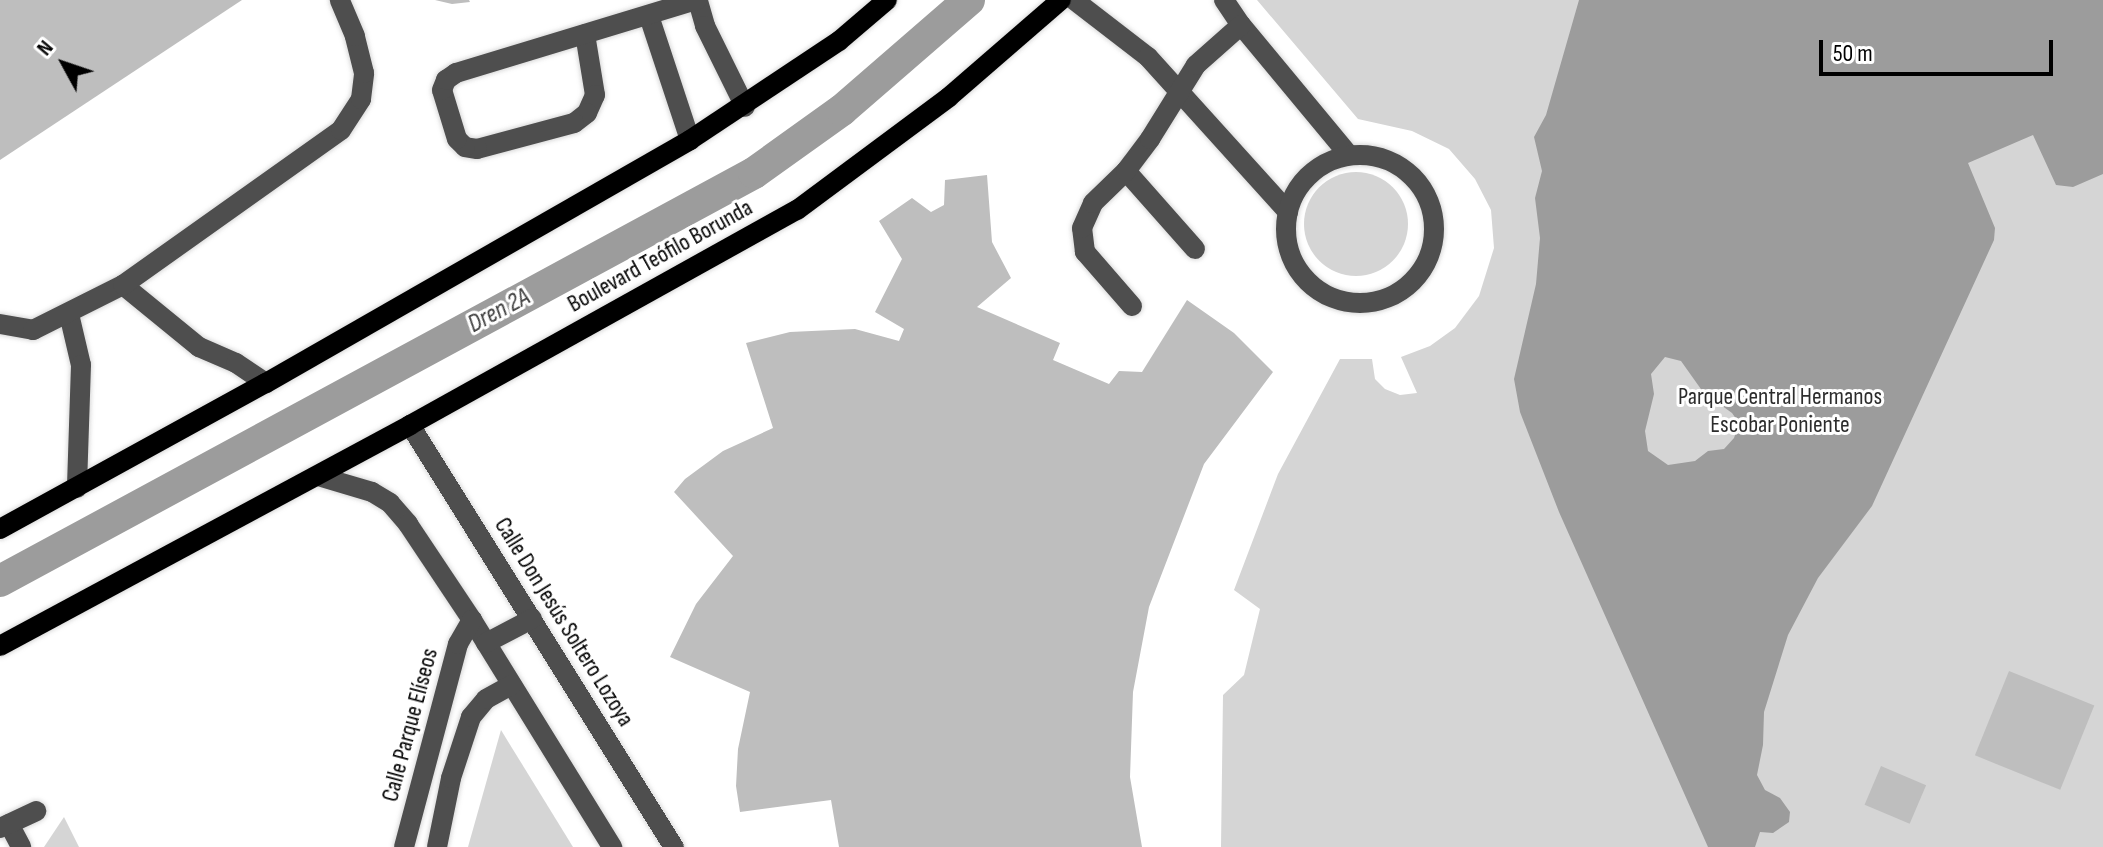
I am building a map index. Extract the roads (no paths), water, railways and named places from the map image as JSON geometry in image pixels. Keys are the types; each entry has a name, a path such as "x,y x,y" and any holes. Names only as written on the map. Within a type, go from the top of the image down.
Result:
{"main road":[{"path":"0,529 266,383 690,140 745,107 839,41 887,0"},
{"name":"Boulevard Teófilo Borunda","path":"0,646 318,476 797,210 949,97 1061,0"}],"street":[{"path":"0,324 33,330 123,285 341,130 361,99 364,73 355,36 340,0"},
{"path":"1074,0 1148,57 1288,212"},
{"path":"1224,0 1241,25 1349,155"},
{"path":"585,34 595,95 587,113 574,123 477,149 465,147 457,139 442,90 446,80 456,73 585,34 698,1 705,26 745,107"},
{"path":"649,16 690,140"},
{"path":"1132,306 1085,252 1082,228 1093,203 1126,171 1150,139 1177,90 1196,65 1241,25"},
{"path":"1349,155 1372,156 1394,163 1413,176 1426,195 1433,217 1433,240 1425,264 1412,281 1393,295 1370,303 1346,302 1324,294 1305,279 1292,259 1286,236 1288,212 1296,191 1310,174 1328,162 1349,155"},
{"path":"1126,171 1195,249"},
{"path":"123,285 199,347 236,363 266,383"},
{"path":"69,314 81,365 77,488"},
{"name":"Calle Don Jesús Soltero Lozoya","path":"410,425 674,847"},
{"path":"318,476 372,492 390,503 472,620 612,847"},
{"path":"486,643 532,619"},
{"name":"Calle Parque Elíseos","path":"404,847 458,644 472,620"},
{"path":"437,847 451,778 471,717 486,699 511,685"},
{"path":"425,770 451,778"},
{"path":"21,847 4,826 36,811"}],"waterway":[{"name":"Dren 2A","path":"0,581 754,173 842,110 969,0"}],"park label":[{"name":"Parque Central Hermanos Escobar Poniente","path":"1780,411"}]}
